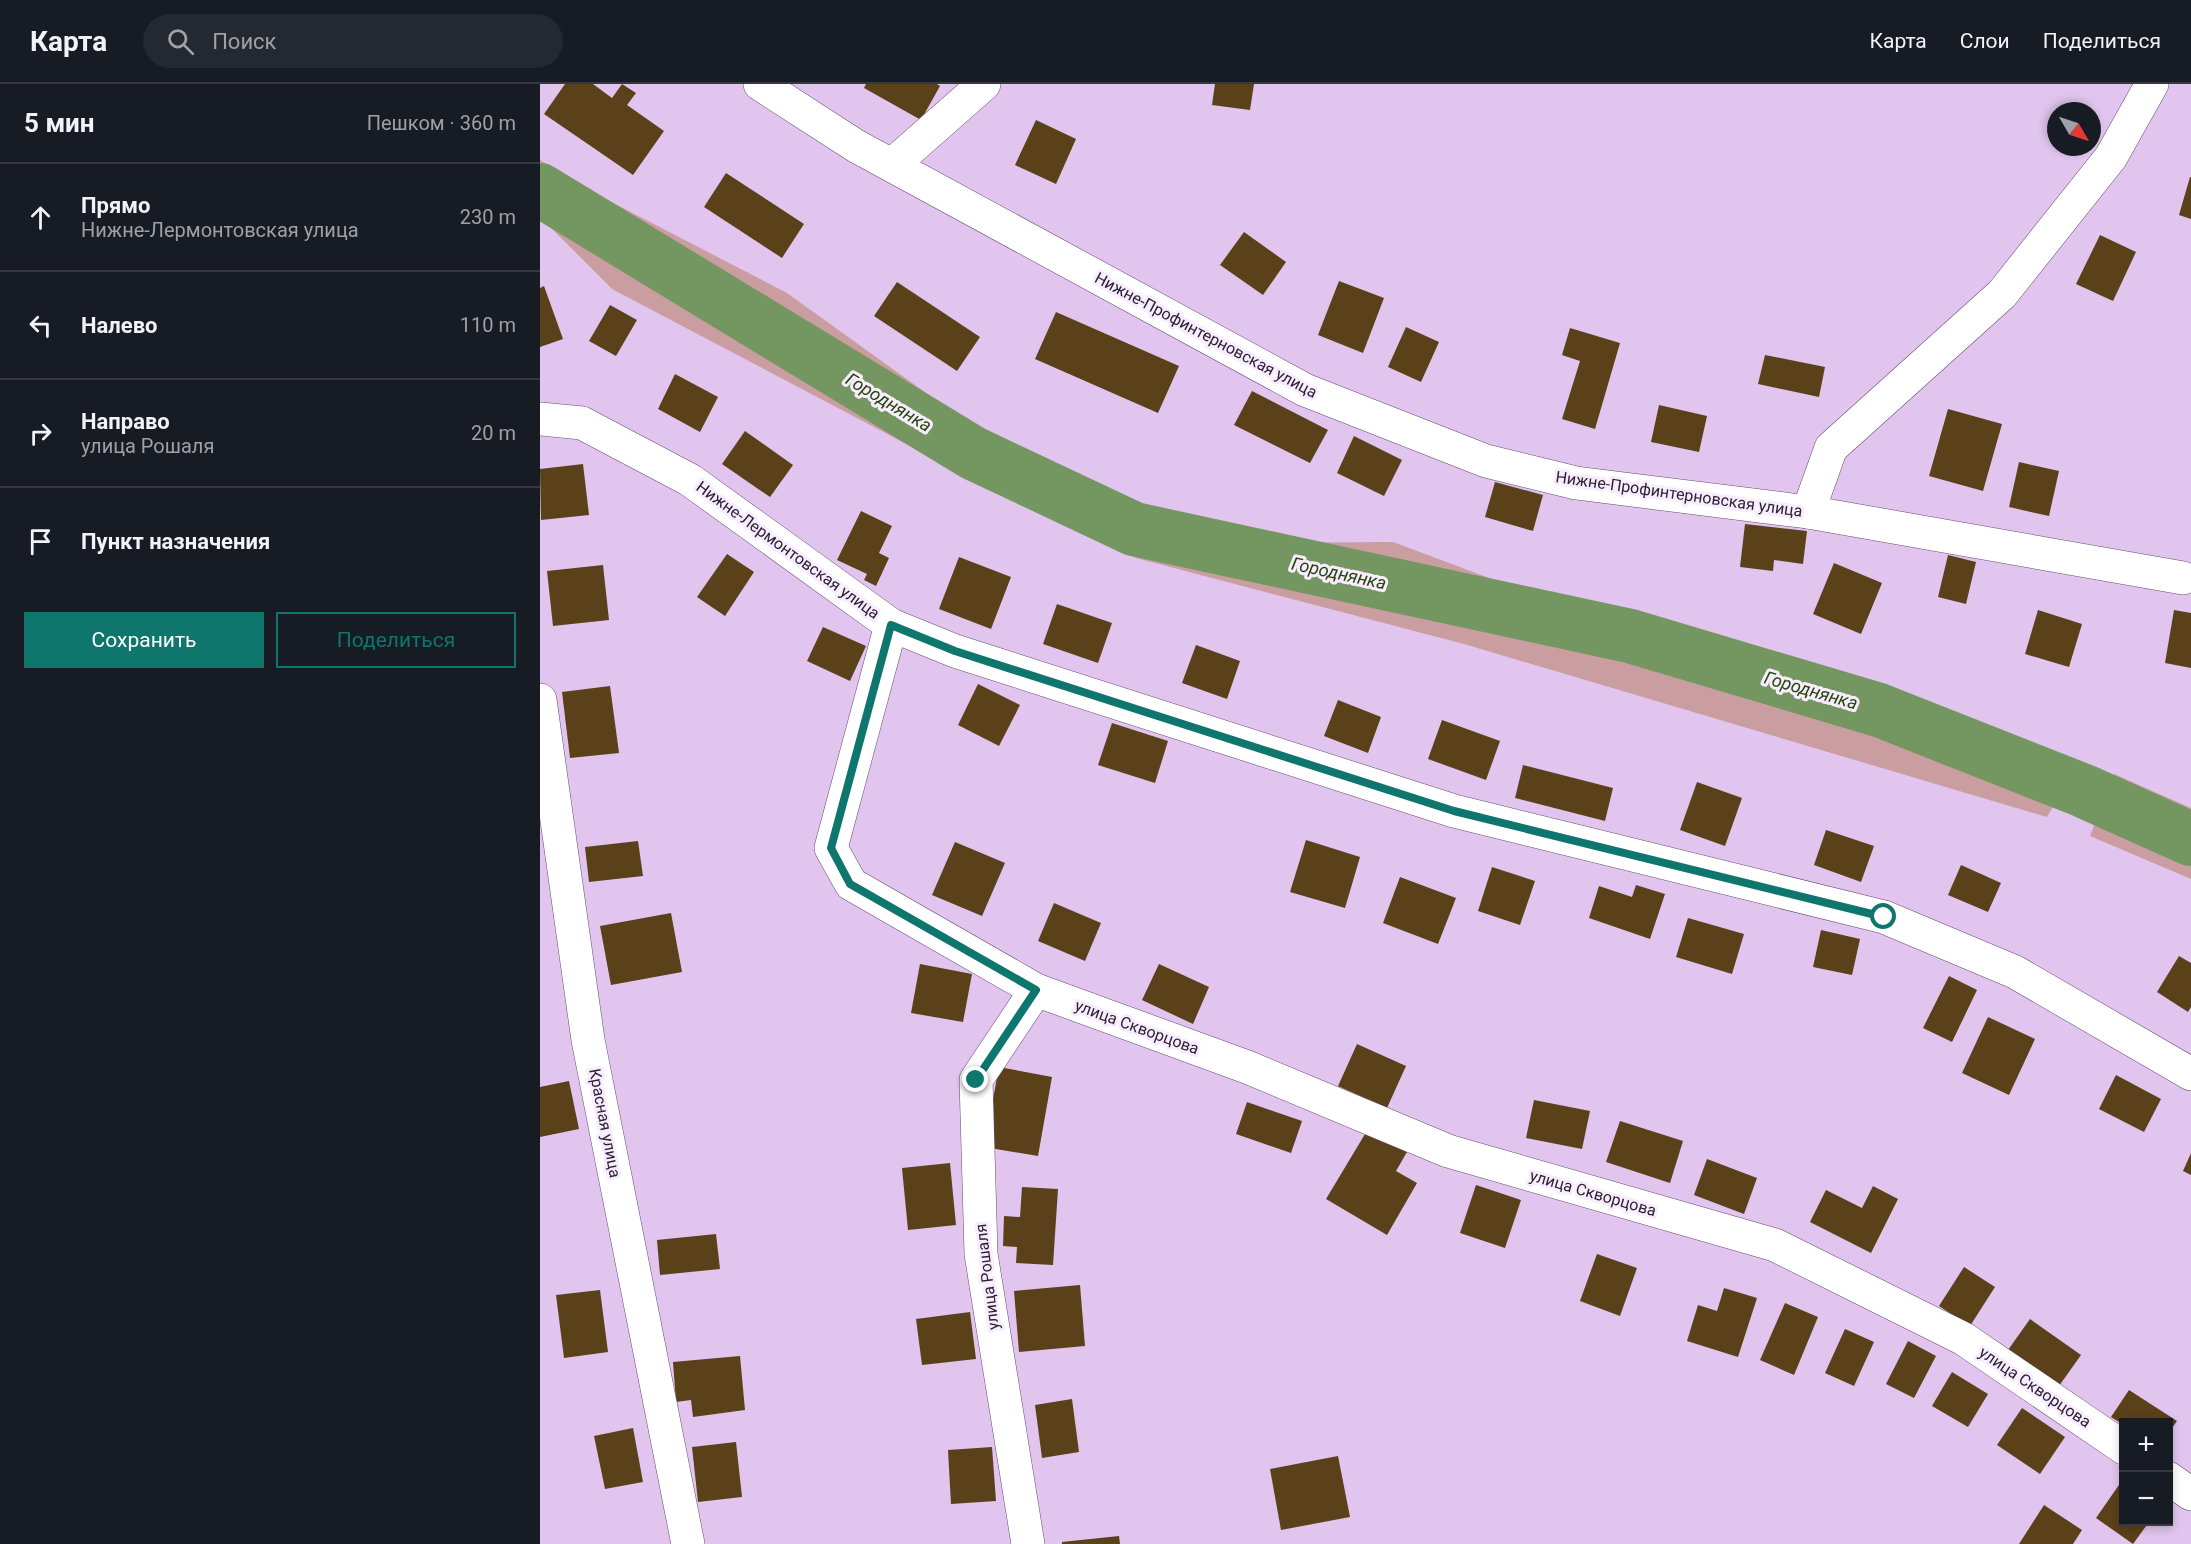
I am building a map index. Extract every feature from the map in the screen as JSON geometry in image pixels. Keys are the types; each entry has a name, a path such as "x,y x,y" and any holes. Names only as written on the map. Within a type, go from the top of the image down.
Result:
{"street":[{"name":"Нижне-Профинтерновская улица","path":"760,84 856,146 1305,390 1486,462 1576,483 1808,513 2183,578"},
{"path":"892,165 984,84"},
{"path":"1808,513 1831,448 2002,294 2111,157 2152,84"},
{"name":"Нижне-Лермонтовская улица","path":"540,419 582,423 690,480 891,625 955,651 1454,811 1884,917 2015,972 2191,1074"},
{"name":"улица Скворцова","path":"891,625 831,848 850,884 1036,990 1247,1067 1448,1151 1776,1245 1964,1339 2119,1445"},
{"name":"Красная улица","path":"540,700 588,1040 688,1544"},
{"name":"улица Рошаля","path":"1028,1544 981,1254 976,1080 1036,990"},
{"path":"2173,1481 2191,1494"}],"shaded area":[{"path":"540,160 592,192 787,293 1029,467 1252,543 1393,542 1543,598 2077,765 2047,817 1464,644 1136,558 931,457 612,289 540,217"},
{"path":"2114,774 2191,808 2191,879 2090,836"}],"building":[{"path":"565,84 593,84 612,98 622,84 636,93 627,105 664,131 633,175 544,114"},
{"path":"866,84 937,84 940,86 921,120 864,88"},
{"path":"1215,84 1254,84 1250,110 1212,105"},
{"path":"1036,120 1076,139 1056,184 1015,165"},
{"path":"726,173 804,224 782,258 704,207"},
{"path":"2191,177 2191,219 2179,215"},
{"path":"1244,232 1286,262 1263,295 1220,265"},
{"path":"2100,235 2136,252 2113,301 2076,284"},
{"path":"1339,281 1384,298 1363,353 1318,335"},
{"path":"897,282 980,337 957,371 874,316"},
{"path":"544,286 563,339 540,347 540,288"},
{"path":"610,305 637,320 616,356 589,341"},
{"path":"1056,312 1179,366 1158,413 1035,359"},
{"path":"1406,327 1439,342 1421,382 1388,367"},
{"path":"1570,328 1620,343 1595,429 1562,419 1580,361 1562,355"},
{"path":"1765,355 1825,367 1819,397 1758,384"},
{"path":"675,374 718,397 700,432 658,409"},
{"path":"1252,391 1328,430 1310,463 1234,425"},
{"path":"1659,405 1707,416 1699,452 1651,442"},
{"path":"1948,409 2002,424 1983,491 1929,476"},
{"path":"745,431 793,465 770,497 722,464"},
{"path":"1354,436 1402,460 1384,496 1337,473"},
{"path":"2019,462 2059,471 2049,516 2009,507"},
{"path":"583,464 589,515 541,520 540,469"},
{"path":"1495,482 1543,495 1533,531 1485,517"},
{"path":"861,511 892,526 879,553 889,558 876,586 864,580 867,574 837,560"},
{"path":"1745,524 1807,531 1803,564 1774,560 1773,571 1740,567"},
{"path":"727,554 754,572 725,616 697,597"},
{"path":"1948,555 1976,562 1966,604 1938,597"},
{"path":"959,557 1011,577 991,629 939,609"},
{"path":"1834,563 1882,583 1861,634 1813,614"},
{"path":"603,565 609,620 553,626 547,571"},
{"path":"1057,604 1112,623 1098,663 1043,644"},
{"path":"2038,610 2082,624 2069,667 2025,654"},
{"path":"2174,610 2191,613 2191,668 2165,663"},
{"path":"823,627 866,646 850,681 807,661"},
{"path":"1196,645 1240,661 1227,699 1182,683"},
{"path":"978,684 1020,705 999,746 958,725"},
{"path":"610,686 619,753 570,758 562,692"},
{"path":"1338,700 1381,717 1368,753 1324,736"},
{"path":"1442,720 1500,741 1486,780 1428,759"},
{"path":"1112,723 1168,741 1155,783 1098,765"},
{"path":"1523,765 1613,788 1605,821 1515,798"},
{"path":"1697,782 1742,798 1725,846 1680,830"},
{"path":"1826,830 1874,846 1861,882 1814,865"},
{"path":"1306,840 1360,857 1345,908 1290,892"},
{"path":"638,841 643,876 589,882 585,847"},
{"path":"955,842 1005,863 982,916 932,895"},
{"path":"1961,865 2001,883 1988,912 1948,895"},
{"path":"1492,867 1535,881 1520,925 1478,911"},
{"path":"1400,877 1456,898 1438,944 1383,923"},
{"path":"1636,885 1665,894 1650,939 1589,918 1599,886 1632,897"},
{"path":"1054,903 1101,923 1085,961 1038,941"},
{"path":"671,913 682,972 611,985 600,926"},
{"path":"1688,918 1744,934 1732,974 1676,957"},
{"path":"1821,930 1860,939 1852,975 1813,967"},
{"path":"2179,956 2191,963 2191,1007 2188,1012 2157,992"},
{"path":"920,964 972,974 963,1022 911,1013"},
{"path":"1159,964 1209,987 1193,1024 1142,1000"},
{"path":"1949,976 1977,990 1952,1042 1923,1028"},
{"path":"1988,1017 2035,1039 2009,1095 1962,1073"},
{"path":"1357,1044 1406,1066 1387,1108 1338,1086"},
{"path":"999,1067 1052,1077 1038,1156 984,1147"},
{"path":"2116,1075 2161,1099 2144,1132 2099,1109"},
{"path":"569,1081 579,1129 540,1137 540,1087"},
{"path":"1534,1100 1590,1111 1582,1149 1526,1138"},
{"path":"1247,1102 1302,1121 1291,1153 1236,1134"},
{"path":"1620,1121 1683,1141 1670,1183 1606,1162"},
{"path":"1368,1129 1407,1152 1396,1171 1417,1183 1387,1235 1326,1199"},
{"path":"2191,1153 2191,1175 2183,1171"},
{"path":"1707,1159 1757,1178 1744,1214 1694,1195"},
{"path":"950,1163 956,1225 908,1230 902,1168"},
{"path":"1476,1185 1521,1200 1505,1248 1460,1233"},
{"path":"1873,1186 1898,1199 1871,1253 1810,1222 1826,1190 1862,1208"},
{"path":"1022,1187 1058,1189 1053,1265 1016,1263 1017,1247 1003,1246 1004,1216 1020,1217"},
{"path":"716,1234 720,1269 660,1275 657,1240"},
{"path":"1597,1254 1637,1268 1620,1316 1580,1301"},
{"path":"1964,1267 1995,1287 1970,1326 1939,1306"},
{"path":"1080,1285 1085,1346 1019,1352 1014,1291"},
{"path":"1724,1288 1757,1298 1738,1357 1687,1341 1698,1305 1717,1311"},
{"path":"600,1290 608,1352 564,1358 556,1295"},
{"path":"1785,1303 1818,1317 1794,1375 1760,1360"},
{"path":"970,1312 976,1359 922,1365 916,1319"},
{"path":"2030,1319 2081,1355 2059,1386 2008,1350"},
{"path":"1845,1329 1874,1342 1854,1386 1825,1373"},
{"path":"1908,1341 1936,1356 1914,1398 1886,1384"},
{"path":"740,1356 745,1410 693,1417 691,1400 676,1402 673,1362"},
{"path":"1952,1372 1988,1394 1968,1427 1932,1406"},
{"path":"2129,1390 2172,1418 2119,1418 2119,1422 2111,1417"},
{"path":"1072,1399 1079,1452 1042,1458 1035,1405"},
{"path":"2022,1408 2065,1437 2040,1474 1997,1445"},
{"path":"633,1428 643,1482 605,1489 594,1436"},
{"path":"736,1442 742,1497 698,1502 692,1447"},
{"path":"992,1447 996,1501 951,1504 948,1450"},
{"path":"1338,1456 1350,1517 1281,1530 1270,1469"},
{"path":"2119,1485 2119,1526 2146,1526 2133,1544 2096,1518"},
{"path":"2044,1505 2082,1530 2073,1544 2019,1544"},
{"path":"1119,1536 1120,1544 1062,1544 1062,1542"}],"waterway":[{"name":"Городнянка","path":"540,190 973,453 1134,529 1630,636 1879,710 2084,791 2191,839"}],"route":[{"path":"976,1080 1036,990 850,884 831,848 891,625 955,651 1454,811 1884,917"}]}
